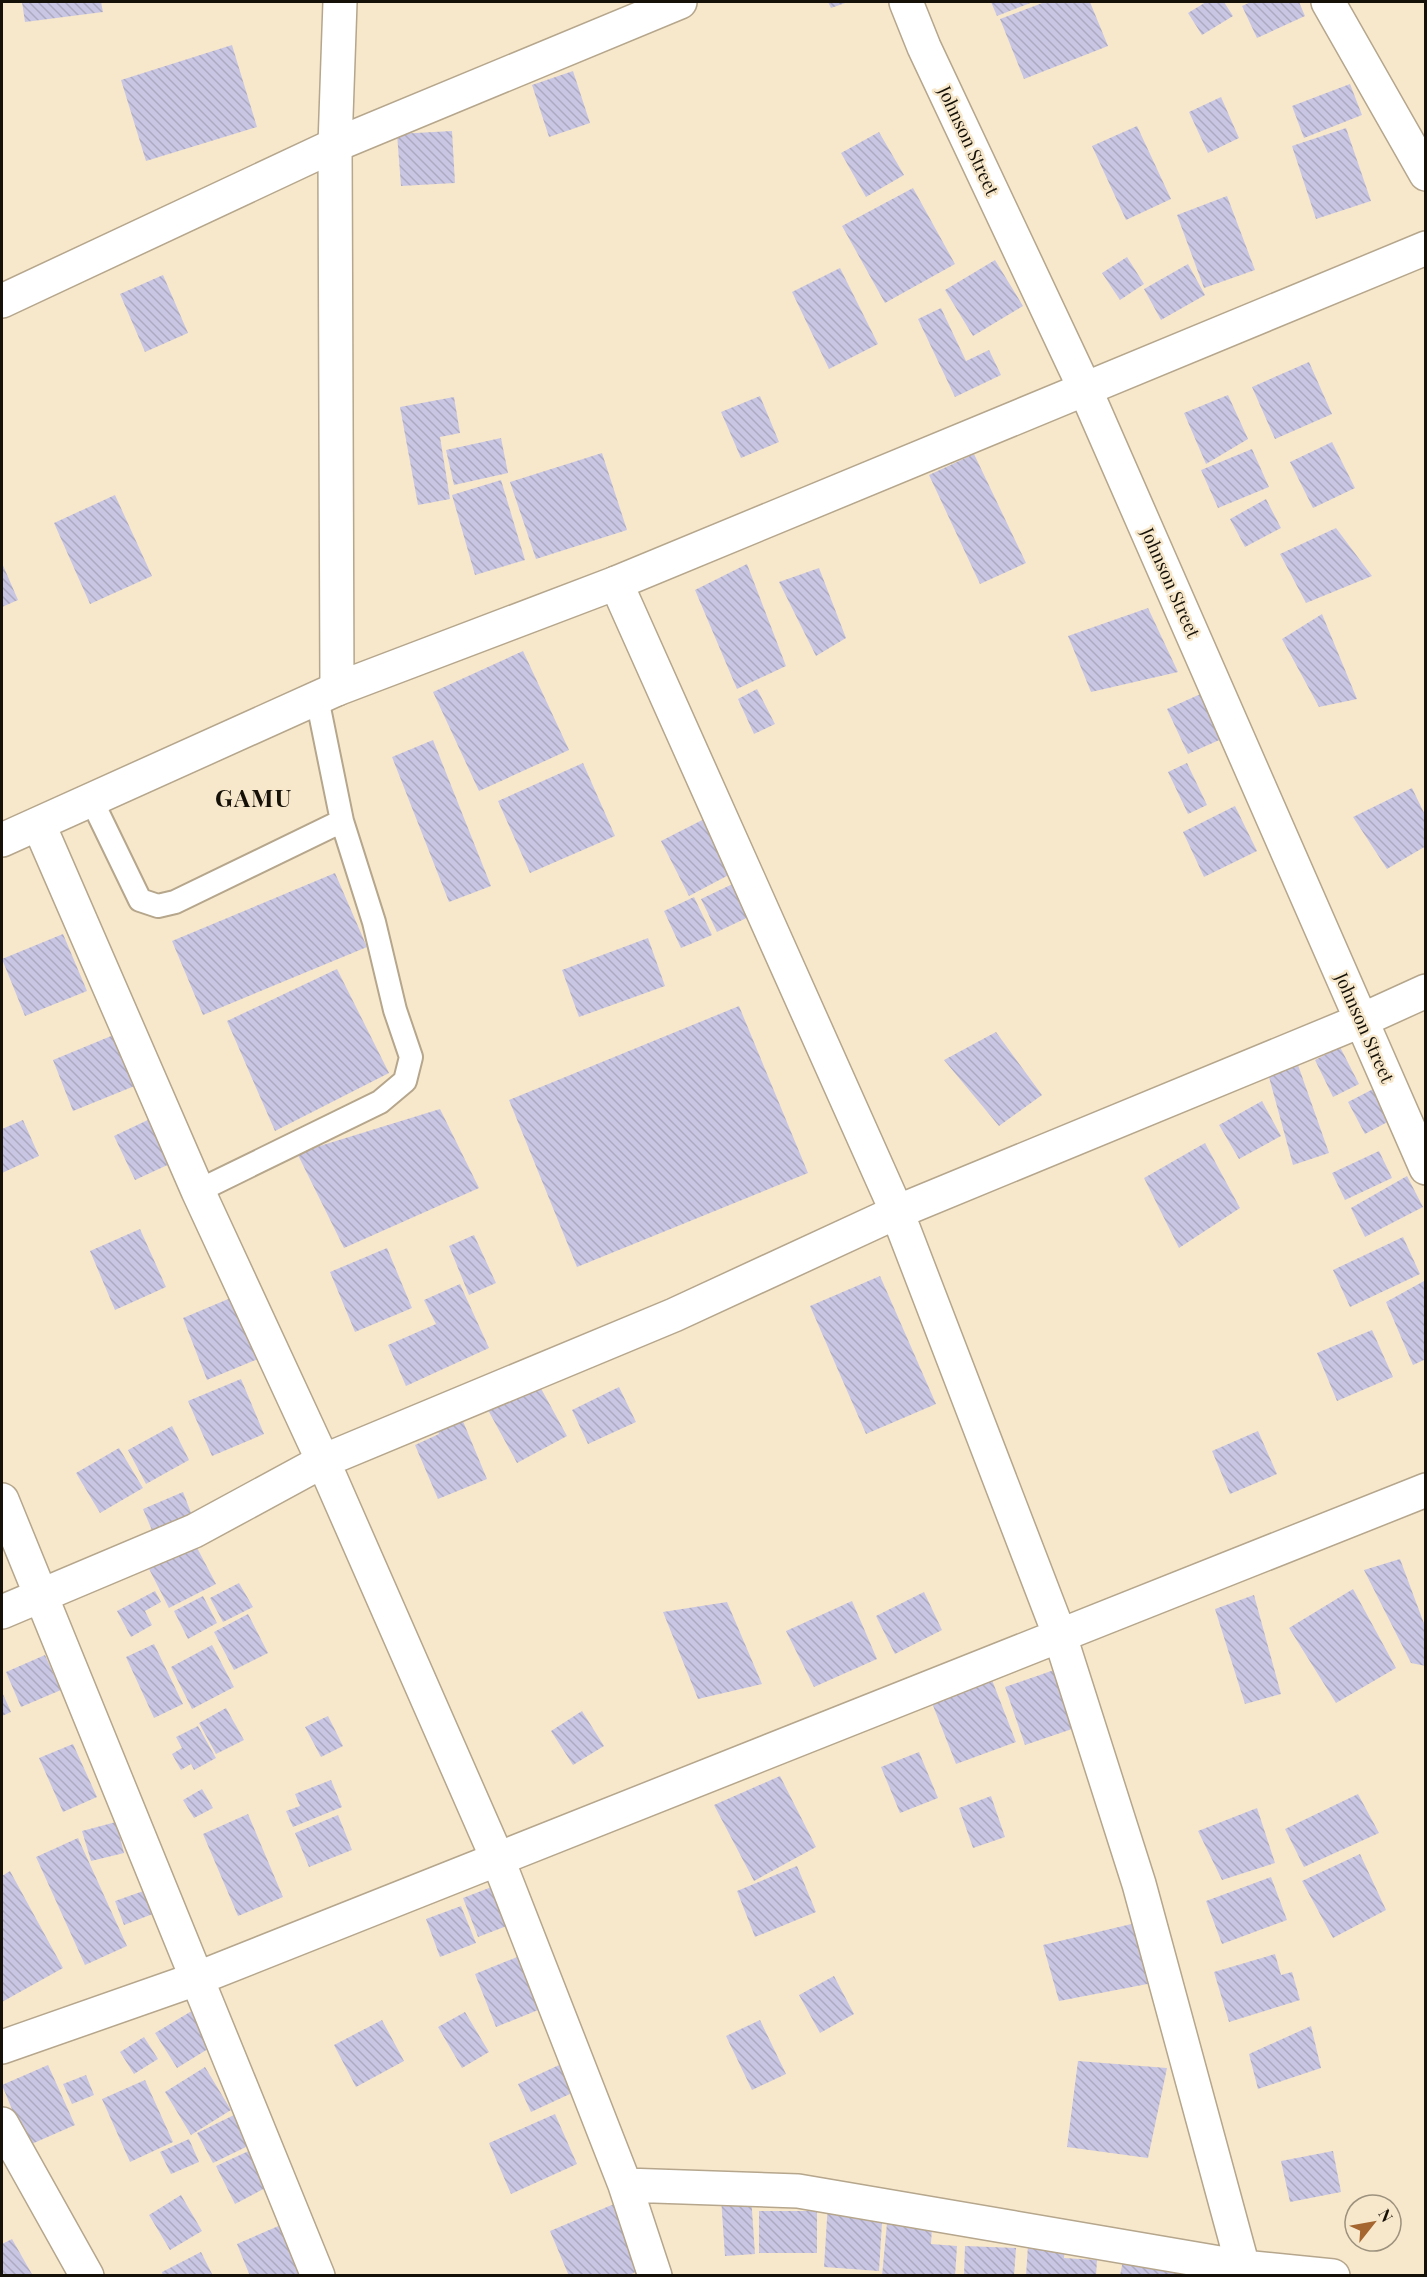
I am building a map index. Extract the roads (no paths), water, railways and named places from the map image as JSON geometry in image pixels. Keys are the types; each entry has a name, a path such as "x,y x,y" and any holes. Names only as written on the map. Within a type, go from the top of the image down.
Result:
{"street":[{"path":"327,694 335,145 340,2"},
{"path":"2,301 335,145 680,2"},
{"name":"Johnson Street","path":"906,2 924,47 1085,389 1425,1168"},
{"path":"1328,2 1425,174"},
{"path":"2,840 327,694 616,583 1425,248"},
{"path":"616,583 897,1212 1060,1636 1139,1884 1243,2267"},
{"path":"39,825 198,1191 323,1461 498,1860 625,2185 655,2276"},
{"path":"2,1612 40,1594 194,1531 323,1461 674,1315 897,1212 1360,1021 1425,991"},
{"path":"2,2047 196,1979 1425,1490"},
{"path":"2,1500 318,2276"},
{"path":"2,2124 87,2276"},
{"path":"625,2185 798,2191 1243,2267 1333,2276"}],"lane":[{"path":"198,1191 380,1102 405,1081 411,1057 395,1010 374,922 342,821 327,694"},
{"path":"92,801 140,900 158,906 175,902 342,821"}],"district":[{"name":"GAMU","path":"254,799"}]}
